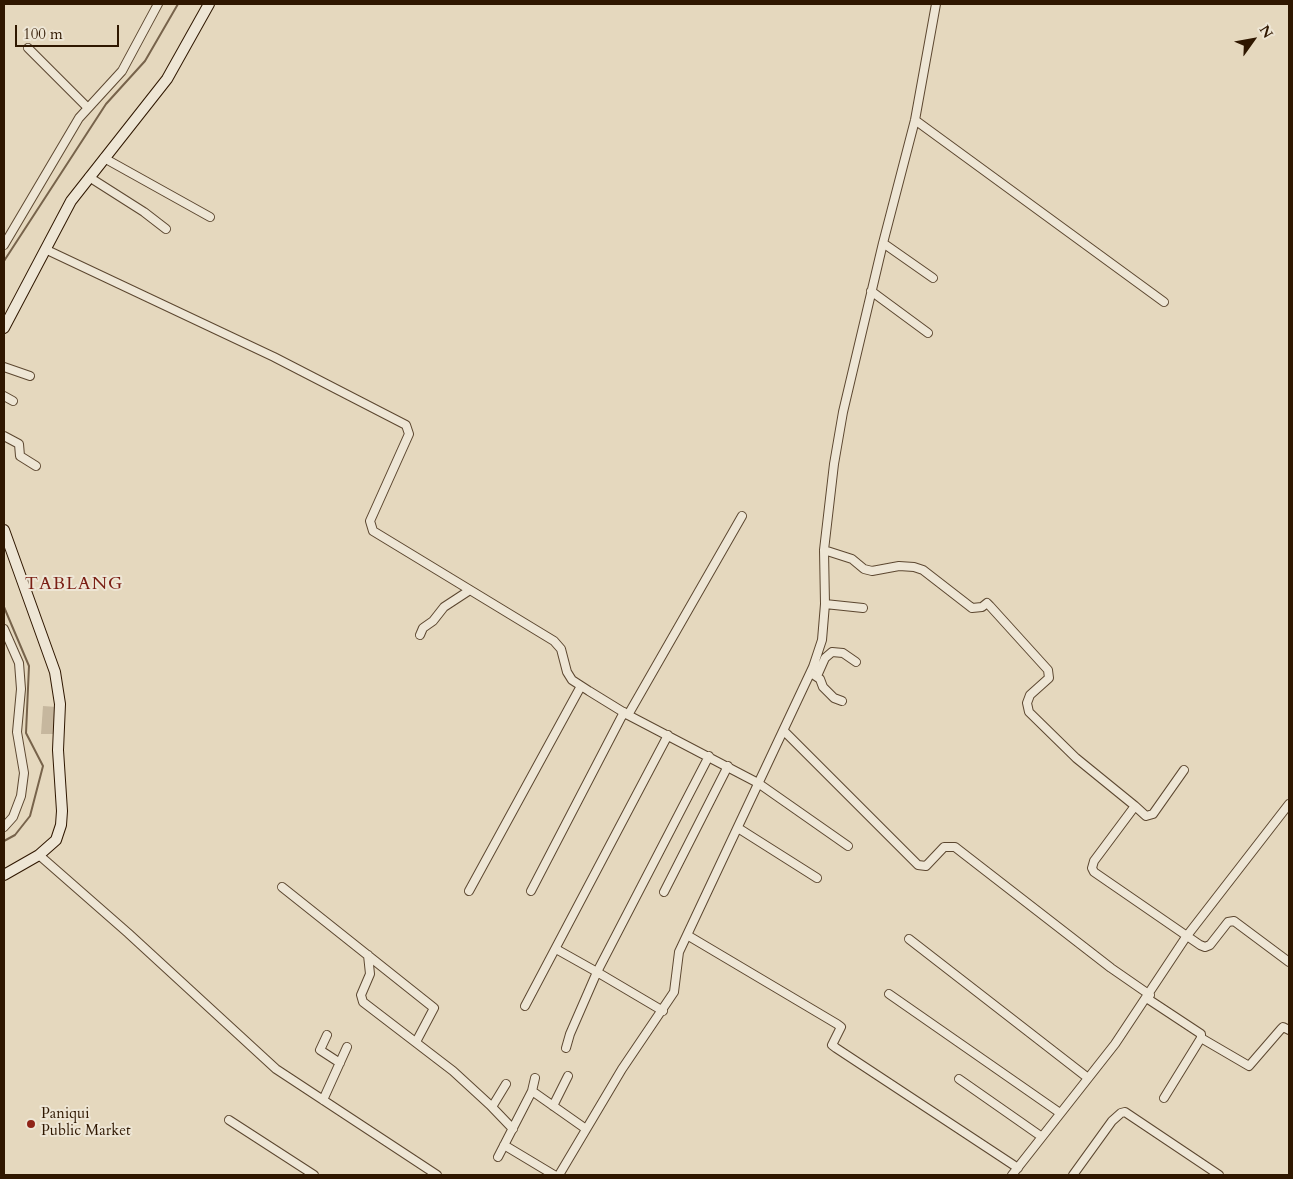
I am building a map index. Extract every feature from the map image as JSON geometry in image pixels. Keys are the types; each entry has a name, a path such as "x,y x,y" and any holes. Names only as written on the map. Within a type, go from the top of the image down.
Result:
{"street":[{"path":"4,245 70,133 88,108 122,71 158,4"},
{"path":"4,328 47,250 71,201 167,79 209,4"},
{"path":"813,675 822,640 825,604 824,550 834,464 843,412 882,243 915,120 936,4"},
{"path":"28,48 88,108"},
{"path":"915,120 1164,302"},
{"path":"104,158 210,217"},
{"path":"89,177 138,207 166,229"},
{"path":"882,243 934,278"},
{"path":"47,250 274,357 406,425 409,434 370,521 370,527 429,567 470,590 558,645 567,672 572,680 626,713 758,783 848,846"},
{"path":"871,291 928,333"},
{"path":"4,366 30,376"},
{"path":"4,396 13,401"},
{"path":"4,436 19,444 20,456 36,466"},
{"path":"530,891 626,713 742,516"},
{"path":"4,530 55,672 60,704 58,750 61,825 56,840 39,855 4,876"},
{"path":"824,550 852,560 864,569 914,566 924,570 972,608 982,607 987,603 1048,670 1049,678 1030,695 1027,703 1029,712 1076,758 1146,816 1153,814 1184,770"},
{"path":"420,635 423,628 433,621 444,607 470,590"},
{"path":"825,604 864,608"},
{"path":"4,629 19,663 21,689 17,732 24,773 21,796 13,816 4,827"},
{"path":"560,1175 622,1069 663,1012 674,992 679,952 758,783 813,675 825,658 832,652 843,653 856,662"},
{"path":"813,675 834,698 842,701"},
{"path":"469,891 581,686"},
{"path":"784,731 918,865 926,866 944,848 956,847 1111,968 1201,1034 1201,1038 1249,1066 1283,1027 1289,1030"},
{"path":"526,1006 668,735"},
{"path":"566,1048 570,1034 597,972 709,756"},
{"path":"664,892 728,766"},
{"path":"1012,1175 1115,1044 1149,997 1186,937 1289,804"},
{"path":"1135,806 1094,862 1092,868 1102,878 1186,937 1207,946 1228,922 1236,921 1289,962"},
{"path":"738,828 817,878"},
{"path":"39,855 128,933 276,1069 437,1175"},
{"path":"282,887 434,1008 416,1042"},
{"path":"687,935 837,1024 841,1028 832,1045 1018,1168"},
{"path":"909,939 1088,1078"},
{"path":"556,949 663,1012"},
{"path":"368,955 370,974 361,995 363,1002 416,1042 492,1107 513,1129"},
{"path":"889,994 1060,1113"},
{"path":"327,1035 320,1050 340,1063"},
{"path":"1164,1098 1201,1038"},
{"path":"323,1100 347,1047"},
{"path":"553,1106 568,1076"},
{"path":"498,1157 532,1091 535,1078"},
{"path":"959,1079 1042,1137"},
{"path":"492,1107 506,1084"},
{"path":"532,1091 586,1129"},
{"path":"1074,1175 1112,1121 1120,1113 1125,1112 1219,1175"},
{"path":"229,1120 314,1175"},
{"path":"504,1145 554,1175"}],"shaded area":[{"path":"43,706 57,707 55,734 41,734"}],"waterway":[{"path":"4,261 106,104 145,61 178,4"},
{"path":"4,607 29,666 26,733 43,766 30,816 15,835 4,841"}],"place":[{"name":"Paniqui Public Market","path":"31,1124"}],"district":[{"name":"TABLANG","path":"74,585"}]}
